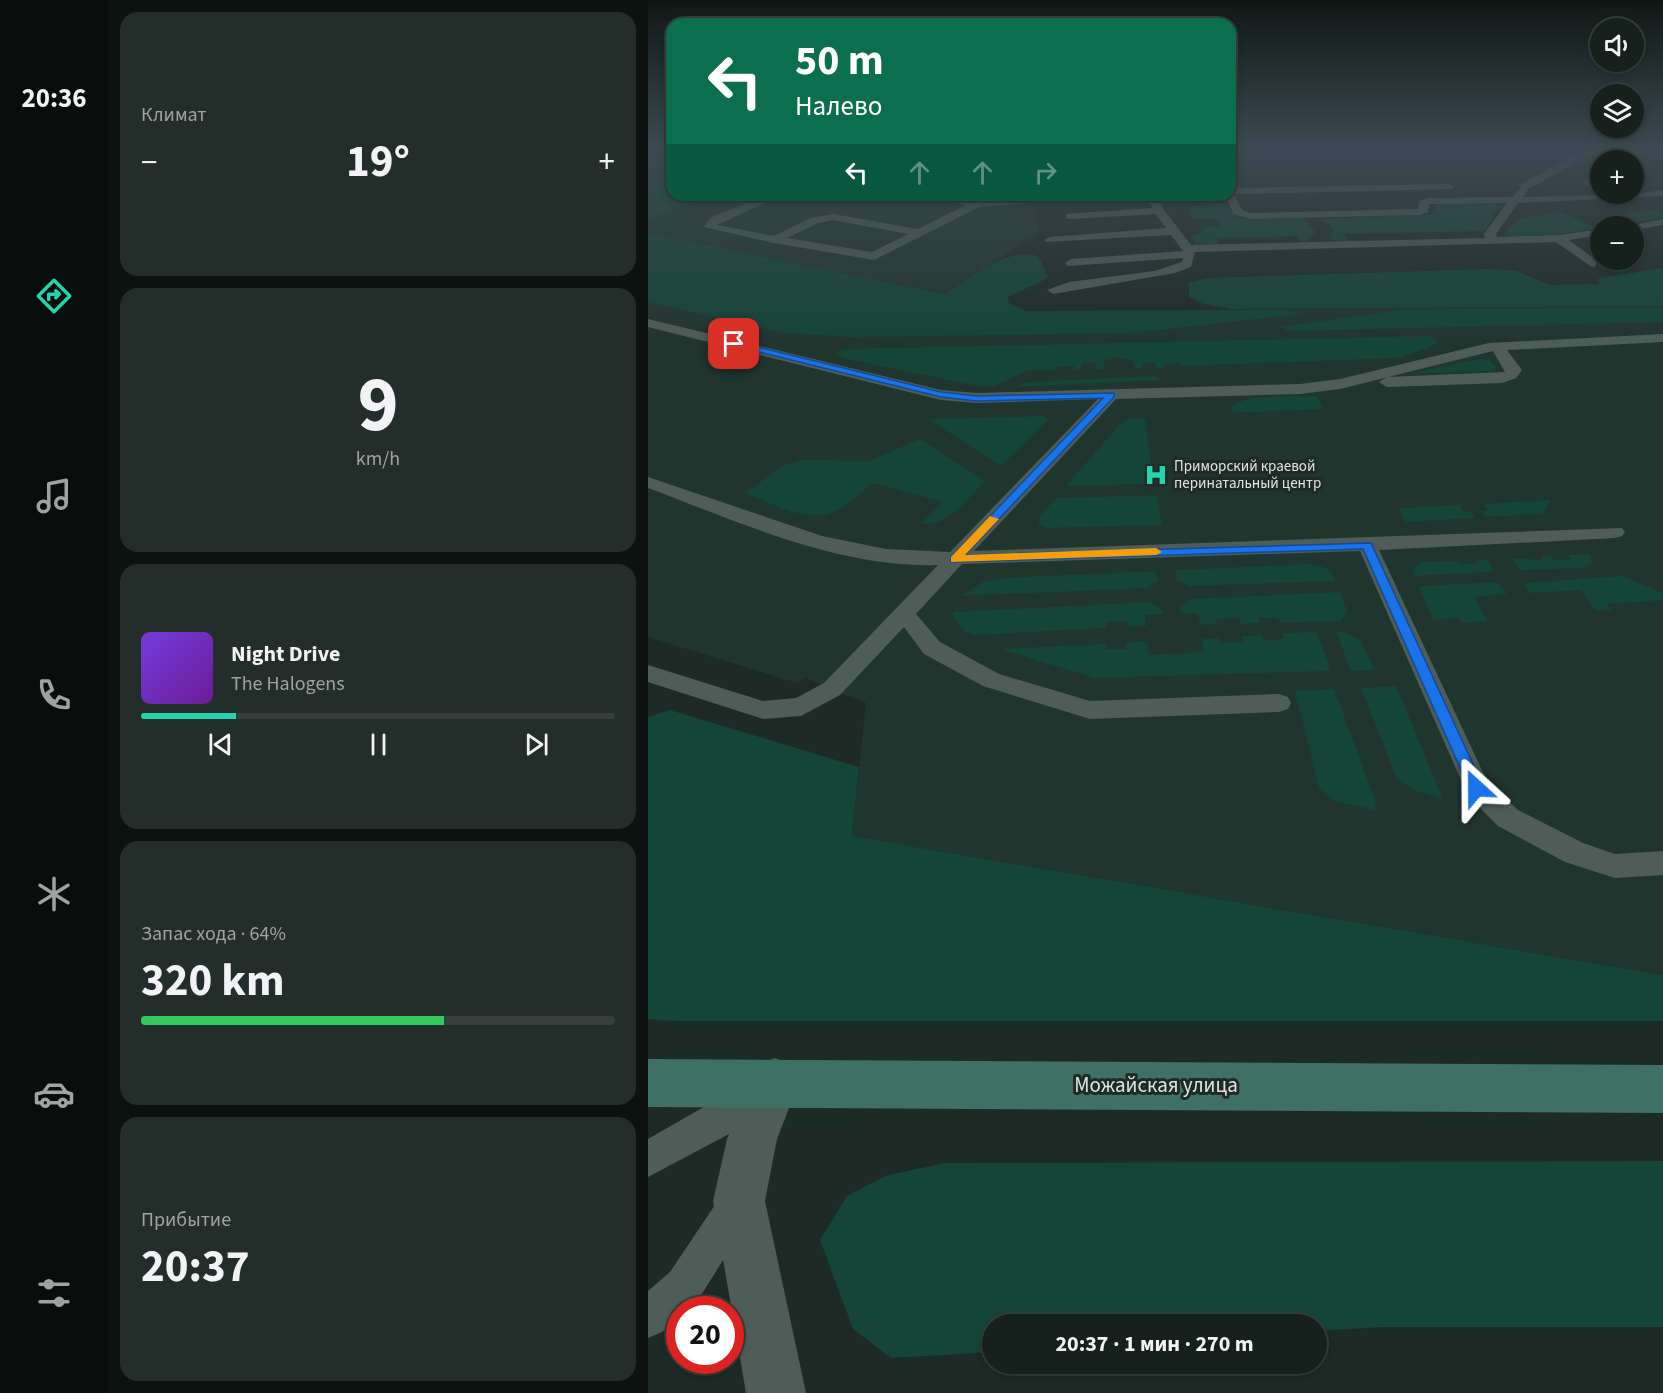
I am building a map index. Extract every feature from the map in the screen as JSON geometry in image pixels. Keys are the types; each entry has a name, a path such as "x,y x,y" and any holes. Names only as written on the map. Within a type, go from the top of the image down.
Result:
{"main road":[{"name":"Можайская улица","path":"648,1083 1663,1089"}],"street":[{"path":"775,1083 752,1139 739,1201 776,1393"}],"lane":[{"path":"731,214 710,223 710,227 861,256 883,253 958,214"},
{"path":"1070,216 1105,214"},
{"path":"1053,290 1074,284 1168,273 1187,264 1189,251 1161,214"},
{"path":"1492,241 1490,234 1504,214"},
{"path":"774,240 815,220 833,217 921,233"},
{"path":"1644,225 1663,222"},
{"path":"1050,240 1174,231"},
{"path":"1071,263 1189,251 1492,241 1559,238 1590,233"},
{"path":"1559,238 1590,261"},
{"path":"648,322 941,394 977,398 1300,389 1340,384 1502,378 1511,375 1514,370 1497,347"},
{"path":"1340,384 1464,352 1497,347 1663,338"},
{"path":"648,673 763,710 801,707 832,689 1111,395"},
{"path":"648,482 824,545 890,557 955,559 1367,545 1615,532"},
{"path":"1367,545 1476,788 1508,818 1575,852 1615,866 1663,863"},
{"path":"904,612 932,648 992,680 1090,710 1279,703"},
{"path":"648,1159 718,1120 775,1083"},
{"path":"648,1318 684,1286 739,1201"}],"shaded area":[{"path":"664,214 1034,214 1039,233 945,294 648,233 648,220"},
{"name":"Приморский краевой перинатальный центр","path":"648,273 932,312 1663,306 1663,975 852,836 866,703 805,678 797,683 648,637"}],"green space":[{"path":"648,214 664,214 648,220"},
{"path":"1191,214 1233,214 1235,217 1249,219 1302,218 1316,232 1307,241 1300,241 1297,236 1217,238 1219,245 1195,244 1191,237 1200,233 1204,228 1221,226 1216,219 1192,218"},
{"path":"1495,214 1485,231 1344,234 1348,241 1330,239 1334,229 1321,219"},
{"path":"1565,214 1590,226 1590,229 1553,235 1508,237 1504,234 1518,219"},
{"path":"1663,214 1663,218 1644,221 1644,216 1621,215"},
{"path":"648,233 944,294 998,261 1022,255 1035,255 1041,261 1048,278 1008,297 1009,303 1025,311 1287,310 1301,314 1132,333 852,337 785,333 648,302"},
{"path":"1663,268 1663,306 1230,309 1203,304 1189,297 1189,282 1211,278 1489,269 1516,271 1550,285 1601,284 1597,280"},
{"path":"1663,308 1663,322 1288,331 1281,327 1401,310"},
{"path":"1428,336 1435,338 1437,344 1399,358 1182,366 1181,363 1165,364 1165,367 1157,368 1155,363 1142,363 1143,368 1135,368 1133,361 1117,357 1104,361 1105,369 1096,370 1095,363 1081,364 1081,369 1074,370 1074,366 1056,367 1055,370 1027,371 994,386 982,387 843,358 836,354 843,349"},
{"path":"1479,359 1489,360 1497,368 1493,371 1407,374"},
{"path":"1155,376 1162,380 1013,387 1028,382"},
{"path":"1317,396 1323,409 1233,413 1231,407 1259,398"},
{"path":"1044,416 1048,420 1001,466 928,419"},
{"path":"1145,419 1154,484 1066,486 1123,421"},
{"path":"920,439 985,481 956,511 931,524 920,524 943,502 873,483 840,509 817,516 779,507 745,493 784,465 802,460 869,461"},
{"path":"1157,495 1162,525 1047,528 1039,524 1039,517 1056,498"},
{"path":"1551,500 1542,514 1485,517 1481,511 1488,511 1484,504"},
{"path":"1460,505 1464,512 1471,512 1475,518 1405,522 1399,508"},
{"path":"1590,554 1592,563 1583,568 1521,570 1511,558 1543,560 1541,557 1550,556 1552,560 1571,559 1568,555"},
{"path":"1488,559 1494,570 1492,572 1413,576 1414,567 1423,562 1457,561 1459,564 1479,563 1478,560"},
{"path":"1310,564 1326,568 1335,581 1189,586 1177,580 1176,570"},
{"path":"1156,571 1158,581 1147,588 961,596 983,582 1002,578"},
{"path":"1622,576 1663,593 1663,600 1607,604 1611,610 1596,611 1581,590 1530,593 1524,583"},
{"path":"1497,582 1507,594 1474,597 1488,621 1462,623 1459,618 1433,620 1419,586"},
{"path":"1340,592 1347,611 1341,621 1280,623 1278,618 1259,618 1259,623 1240,624 1239,618 1216,619 1217,624 1200,625 1198,613 1181,613 1180,607 1191,599"},
{"path":"1149,602 1162,609 1163,614 1145,615 1146,626 1128,627 1127,621 1106,622 1106,628 974,635 966,632 953,618 953,612"},
{"path":"1317,632 1331,671 1095,678 1000,649 1106,644 1106,649 1126,649 1126,643 1147,641 1149,655 1204,652 1202,639 1219,638 1221,643 1243,642 1242,636 1262,635 1264,640 1284,639 1282,633"},
{"path":"1336,632 1343,632 1361,640 1374,670 1351,671"},
{"path":"1396,686 1443,799 1414,790 1397,779 1361,688"},
{"path":"1334,689 1377,810 1336,802 1319,788 1295,691"},
{"path":"670,710 859,767 852,836 1663,975 1663,1021 676,1021 648,1019 648,717"},
{"path":"1663,1161 1663,1327 1382,1327 1327,1330 1327,1314 982,1314 982,1353 891,1358 853,1329 820,1240 847,1196 885,1176 944,1163"}],"slow traffic":[{"path":"993,519 955,559 1156,552"}],"place":[{"name":"Приморский краевой перинатальный центр","path":"1156,475"}],"route":[{"path":"734,344 941,394 977,398 1111,395 955,559 1367,545 1476,788"}]}
